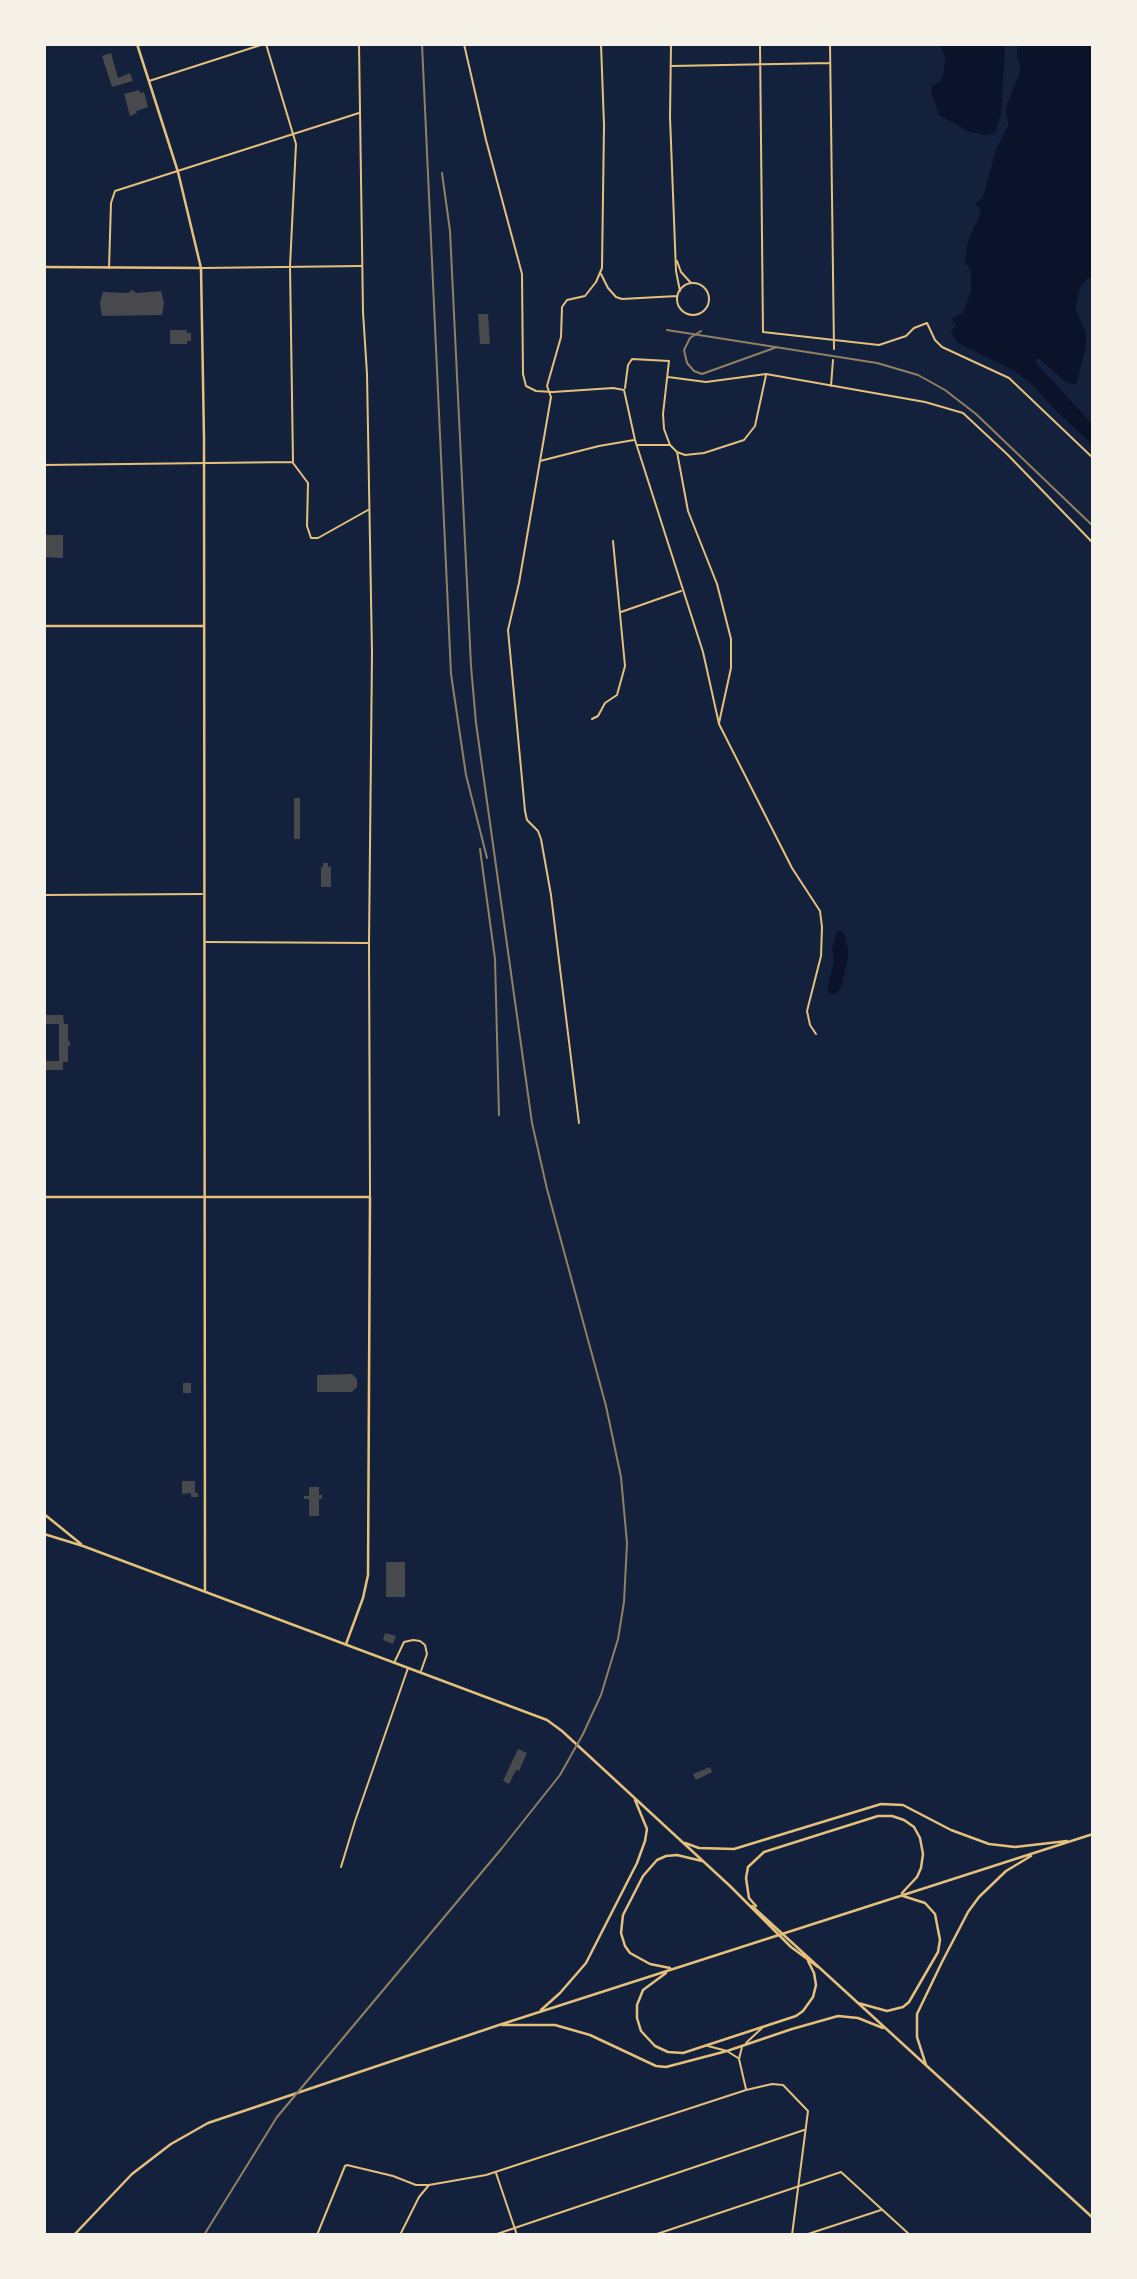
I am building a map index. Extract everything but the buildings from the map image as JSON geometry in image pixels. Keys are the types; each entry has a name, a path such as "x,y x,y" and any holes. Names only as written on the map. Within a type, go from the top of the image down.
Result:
{"main road":[{"path":"137,44 178,172 201,268 204,465 203,894 206,902 205,1591"},
{"path":"44,267 201,268"},
{"path":"44,626 204,626"},
{"path":"44,1197 370,1197 368,1575 363,1598 346,1644"},
{"path":"44,1514 83,1546"},
{"path":"44,1534 395,1661 547,1720 750,1904 766,1924 818,1967 1093,2218"},
{"path":"540,2012 561,1993 586,1963 637,1863 647,1829 633,1797"},
{"path":"683,1843 699,1848 734,1849 881,1804 904,1805 969,1838 989,1844 1026,1847 1077,1839"},
{"path":"818,1967 811,1957 749,1898 746,1886 748,1867 754,1860 764,1852 878,1816 896,1816 909,1823 920,1838 923,1848 923,1859 917,1877 900,1895"},
{"path":"74,2235 132,2174 171,2144 208,2123 673,1968 1093,1834"},
{"path":"928,2068 918,2037 917,2014 952,1942 968,1912 992,1884 1006,1871 1038,1852"},
{"path":"673,1968 650,1965 630,1953 621,1933 623,1915 643,1876 657,1860 677,1855 703,1861"},
{"path":"857,2003 887,2011 903,2007 909,2002 938,1952 940,1930 930,1908 918,1900 900,1895"},
{"path":"750,1904 758,1909"},
{"path":"673,1968 653,1980 640,1994 636,2012 641,2031 655,2046 675,2053 690,2052 796,2016 807,2007 816,1985 808,1961"},
{"path":"499,2025 548,2024 573,2029 661,2067 677,2066 838,2017 858,2018 887,2030"}],"street":[{"path":"148,81 265,44 296,144 290,266 293,462 307,484 307,526 311,538 317,538 369,509"},
{"path":"359,44 372,663 370,1197"},
{"path":"464,44 485,141 522,274 523,374 526,386 536,391 549,392 613,388 624,390"},
{"path":"601,44 604,125 601,274 608,288 622,299 678,296"},
{"path":"671,44 670,117 676,271 680,290 678,296 679,306 686,313 696,315 705,310 709,302 708,292 700,285 692,283 681,272 676,260"},
{"path":"760,44 763,332 879,345 906,336 914,327 927,323 935,340 943,347 1009,379 1093,458"},
{"path":"830,44 834,349"},
{"path":"670,66 831,63"},
{"path":"109,268 111,203 115,191 360,113"},
{"path":"201,268 362,266"},
{"path":"579,1123 551,895 541,839 538,831 527,820 525,811 508,630 519,583 551,397 547,386 561,337 562,307 567,300 585,296 601,274"},
{"path":"680,290 692,283"},
{"path":"766,374 755,426 744,440 704,453 685,455 670,445 663,422 669,361 632,359 628,362 624,390 635,440 703,652 719,724 792,868 820,911 821,956 807,1011 810,1025 816,1034"},
{"path":"831,387 833,359"},
{"path":"668,377 706,382 766,374 925,402 963,413 1008,455 1093,543"},
{"path":"540,461 635,440"},
{"path":"637,444 670,445"},
{"path":"677,452 688,511 717,584 731,639 732,668 719,724"},
{"path":"44,465 293,462"},
{"path":"592,719 598,716 605,703 615,698 622,682 625,657 613,541"},
{"path":"621,612 681,590"},
{"path":"44,895 203,894"},
{"path":"206,942 369,943"},
{"path":"395,1661 404,1642 420,1641 425,1645 427,1654 421,1671"},
{"path":"341,1867 409,1667"},
{"path":"746,2090 738,2059 743,2046 762,2028"},
{"path":"708,2046 727,2051 738,2059"},
{"path":"317,2235 345,2166 352,2165 416,2185 429,2185 496,2172 746,2090 781,2084 808,2111 793,2235"},
{"path":"494,2235 805,2129"},
{"path":"496,2172 517,2235"},
{"path":"654,2235 841,2172 909,2235"},
{"path":"400,2235 419,2197 429,2185"},
{"path":"805,2235 882,2210"}],"water":[{"path":"940,44 1005,44 1001,114 993,134 983,135 967,131 939,115 931,91 932,86 941,81 944,71 945,58"},
{"path":"1017,44 1093,44 1093,274 1081,285 1075,308 1086,333 1086,346 1076,385 1066,382 1038,358 1035,362 1093,425 1093,445 1053,408 1031,383 1013,370 958,343 951,332 957,323 952,324 953,318 963,313 971,291 971,271 965,262 968,240 981,213 975,202 979,202 984,194 995,152 1009,123 1007,104 1021,69 1017,58"},
{"path":"840,930 845,935 848,959 841,987 833,995 829,993 828,986 834,961 832,949 836,934"}],"tram line":[{"path":"667,330 877,363 918,375 945,390 976,414 1093,526"},
{"path":"701,331 690,338 684,350 687,363 694,371 702,374 777,347"}],"railway":[{"path":"422,44 451,674 466,775 487,858"},
{"path":"204,2235 277,2117 560,1775 601,1695 618,1639 624,1602 627,1543 621,1477 606,1406 547,1189 532,1123 476,723 450,231 442,173"},
{"path":"480,849 495,959 499,1115"}]}
